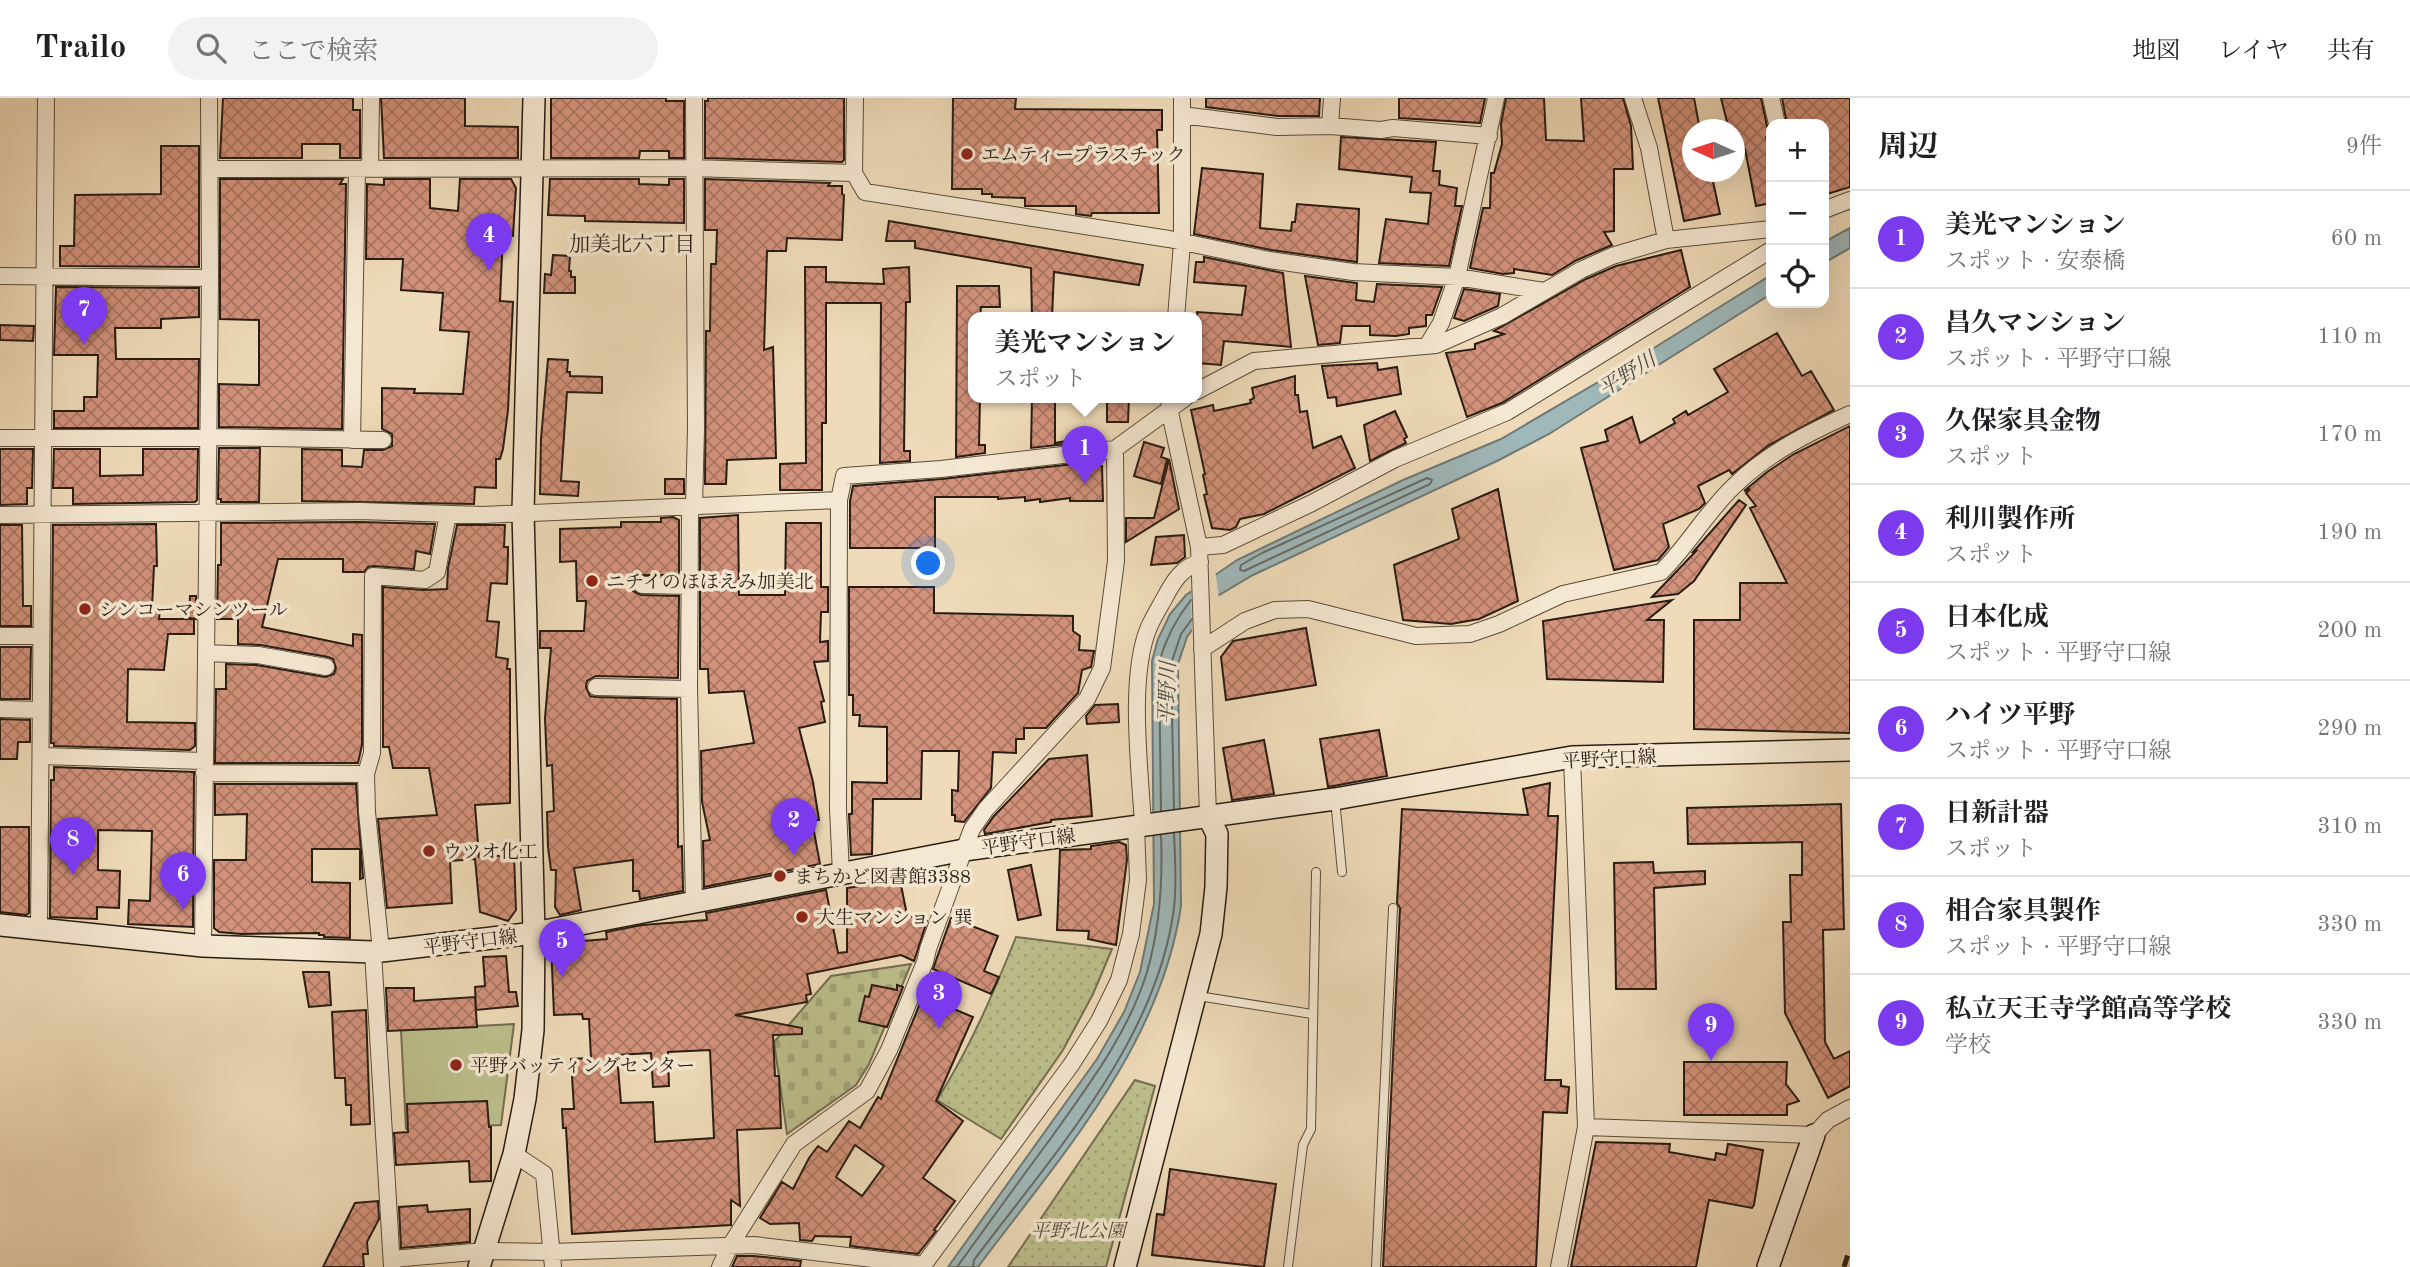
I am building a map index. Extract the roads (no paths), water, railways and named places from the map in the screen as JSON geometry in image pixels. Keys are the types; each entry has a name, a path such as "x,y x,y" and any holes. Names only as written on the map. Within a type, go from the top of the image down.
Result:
{"main road":[{"path":"482,1259 514,1154 525,1099 533,1030 534,933 523,512 534,98"},
{"name":"平野守口線","path":"0,925 202,946 377,952 534,933 964,850 1335,799 1572,757 1850,750"},
{"path":"1125,1267 1211,934 1216,887 1217,834 1200,817"},
{"path":"1768,1267 1814,1135"}],"street":[{"path":"39,928 46,98"},
{"path":"202,946 210,278 209,98"},
{"path":"352,440 363,169 371,98"},
{"path":"694,98 696,429 688,586 694,902"},
{"path":"855,98 854,173 865,192 1182,243 1269,260 1353,272 1457,277 1544,291"},
{"path":"1330,126 1332,98"},
{"path":"1427,346 1441,323 1457,277 1496,98"},
{"path":"1633,98 1648,148 1665,240"},
{"path":"1771,98 1776,119"},
{"path":"1177,312 1182,243 1182,106 1277,127 1330,126 1381,130 1393,128 1489,136"},
{"path":"210,169 693,168 854,173"},
{"path":"1829,208 1850,200"},
{"path":"1202,388 1254,361 1436,345 1502,316 1581,270 1612,256 1665,240 1766,230"},
{"path":"448,514 437,572 425,580 373,576 372,753 366,774 392,1263 553,1259 754,1245 923,1266 1071,1065 1099,1021 1119,980 1131,934 1143,824 1137,725 1139,661 1149,627 1172,583 1187,566 1223,545 1312,503 1395,459 1507,412 1766,253"},
{"path":"0,276 210,278"},
{"path":"841,874 838,809 839,500 844,476 942,469 1115,449 1170,403 1199,559 1201,624 1207,649 1200,817"},
{"path":"1207,649 1245,621 1275,610 1308,609 1416,636 1470,634 1499,624 1563,594 1661,572 1733,486 1760,463 1810,432 1850,414"},
{"path":"0,438 383,440"},
{"path":"720,1267 730,1246 794,1144 867,1091 889,1050 920,975 972,829 986,809 1087,699 1102,668 1116,561 1115,449"},
{"path":"0,515 360,511 483,515 839,500"},
{"path":"642,585 688,586"},
{"path":"0,636 41,636"},
{"path":"206,653 258,655 326,667"},
{"path":"596,687 689,689"},
{"path":"0,709 41,710"},
{"path":"42,756 366,774"},
{"path":"1559,1267 1586,1127 1572,757"},
{"path":"1586,1127 1814,1135 1828,1120 1850,1108"},
{"path":"514,1154 544,1174 553,1259"}],"lane":[{"path":"1335,799 1342,872"},
{"path":"1288,1267 1303,1145 1311,1129 1316,872"},
{"path":"1376,1267 1393,908"},
{"path":"1196,996 1312,1014"}],"water":[{"path":"1850,228 1850,248 1829,260 1829,239"},
{"name":"平野川","path":"1766,278 1766,297 1549,434 1253,575 1216,597 1187,637 1178,664 1181,906 1170,957 1152,1006 1129,1053 1073,1142 978,1267 948,1267 1097,1059 1124,1012 1140,972 1154,904 1152,661 1158,639 1170,614 1186,595 1237,560 1403,480 1501,439"}],"railway":[{"path":"1844,1267 1850,1248"}],"place":[{"name":"エムティープラスチック","path":"967,154"},
{"name":"利川製作所","path":"489,271"},
{"name":"日新計器","path":"84,345"},
{"name":"美光マンション","path":"1085,484"},
{"name":"ニチイのほほえみ加美北","path":"592,581"},
{"name":"シンコーマシンツール","path":"85,609"},
{"name":"ウツオ化工","path":"429,851"},
{"name":"昌久マンション","path":"794,856"},
{"name":"相合家具製作","path":"73,875"},
{"name":"まちかど図書館3388","path":"780,876"},
{"name":"ハイツ平野","path":"183,910"},
{"name":"大生マンション 巽","path":"802,917"},
{"name":"日本化成","path":"562,977"},
{"name":"久保家具金物","path":"939,1029"},
{"name":"私立天王寺学館高等学校","path":"1711,1061"},
{"name":"平野バッティングセンター","path":"456,1065"}],"district":[{"name":"加美北六丁目","path":"632,244"}],"park label":[{"name":"平野北公園","path":"1078,1230"}]}
